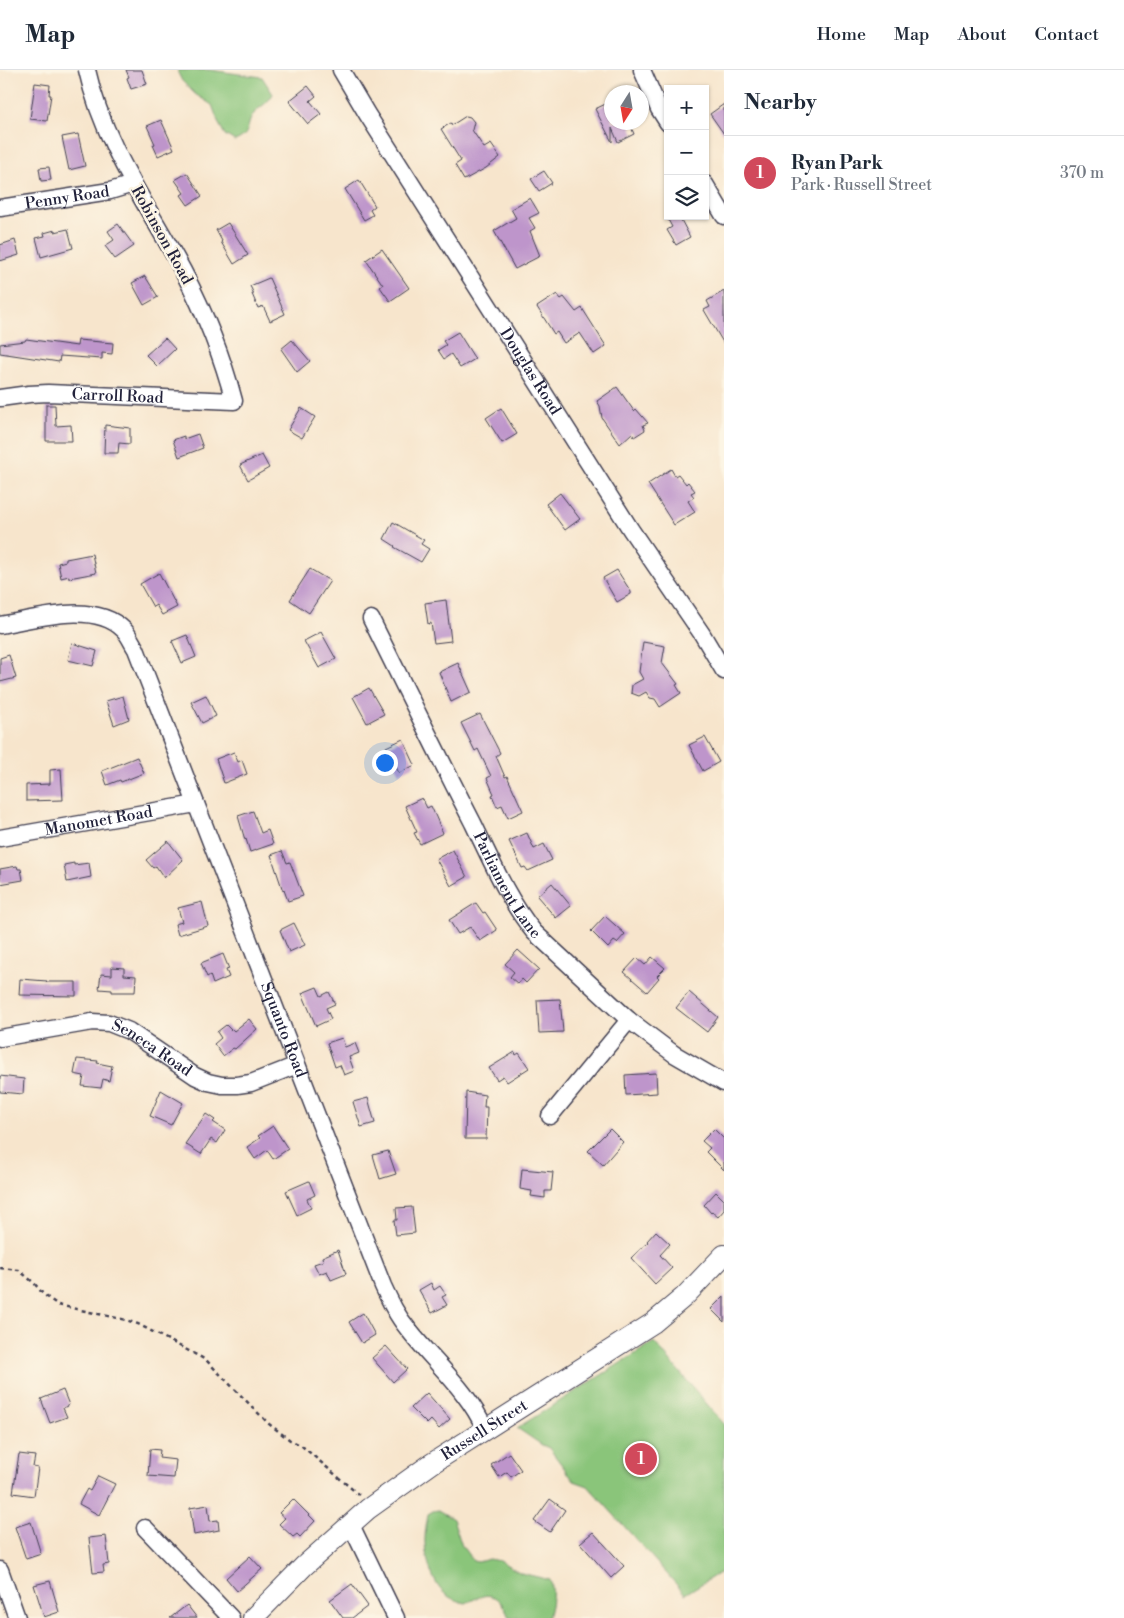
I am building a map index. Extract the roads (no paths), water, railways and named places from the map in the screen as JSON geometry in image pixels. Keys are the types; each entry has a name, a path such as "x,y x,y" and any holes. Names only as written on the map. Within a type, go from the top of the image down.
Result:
{"street":[{"name":"Robinson Road","path":"87,70 104,121 133,184 183,272 214,336 224,362 234,401"},
{"name":"Douglas Road","path":"341,70 626,522 702,634 724,671"},
{"path":"642,70 664,117"},
{"name":"Penny Road","path":"0,208 108,192 133,184"},
{"path":"709,191 724,216"},
{"name":"Carroll Road","path":"0,398 48,393 234,401"},
{"name":"Squanto Road","path":"0,625 84,613 107,618 124,630 136,649 358,1224 392,1304 407,1328 472,1404 485,1429"},
{"name":"Parliament Lane","path":"371,619 458,795 520,913 534,932 629,1020 674,1054 724,1083"},
{"name":"Manomet Road","path":"0,838 196,804"},
{"path":"550,1116 629,1020"},
{"name":"Seneca Road","path":"0,1038 87,1023 109,1023 129,1031 195,1076 208,1082 222,1085 237,1085 251,1082 297,1065"},
{"name":"Russell Street","path":"254,1618 304,1566 368,1509 431,1464 653,1323 684,1297 724,1255"},
{"path":"351,1525 396,1618"},
{"path":"145,1528 231,1618"},
{"path":"0,1570 16,1618"}],"place":[{"name":"Ryan Park","path":"641,1459"}]}
